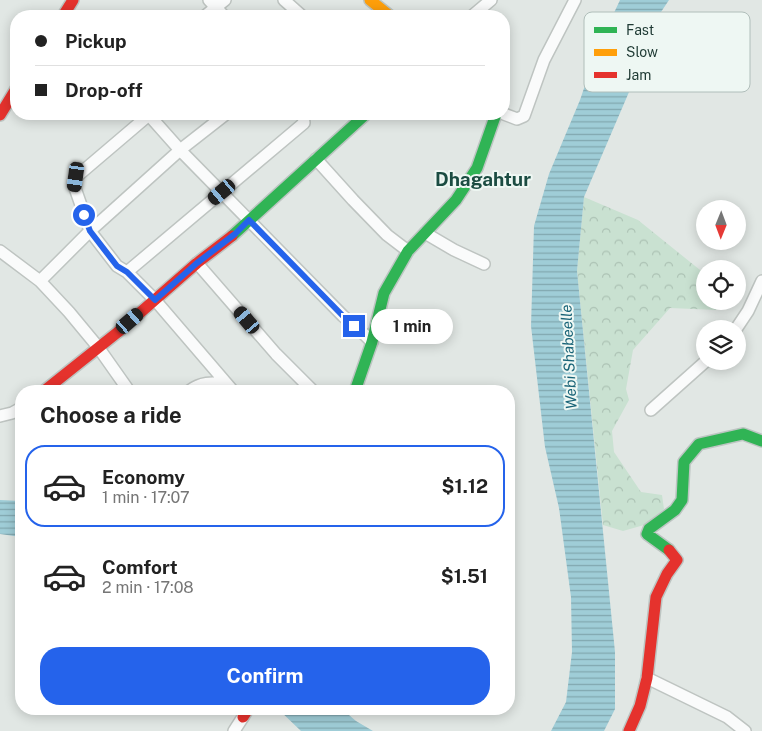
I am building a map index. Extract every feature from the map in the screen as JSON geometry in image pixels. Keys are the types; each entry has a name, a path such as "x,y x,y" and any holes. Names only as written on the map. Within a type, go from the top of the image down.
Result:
{"street":[{"path":"216,8 225,0"},
{"path":"284,0 295,10"},
{"path":"370,0 382,10"},
{"path":"479,10 491,0"},
{"path":"510,116 518,119 524,116 544,60 575,0"},
{"path":"0,115 10,99"},
{"path":"142,120 76,177 75,188 90,231 117,266 127,272 155,300 226,385"},
{"path":"154,120 180,150 343,316 372,342"},
{"path":"40,281 90,231 180,150 218,120"},
{"path":"127,272 304,122 304,120"},
{"path":"51,385 197,263 235,234 359,120"},
{"path":"358,385 372,342 384,293 408,251 456,200 477,168 494,120"},
{"path":"316,160 387,235 408,251"},
{"path":"425,234 484,264"},
{"path":"0,251 40,281 69,312 98,347 125,385"},
{"path":"197,263 276,354 307,385"},
{"path":"742,320 762,281"},
{"path":"651,410 696,370"},
{"path":"200,385 210,382 220,385"},
{"path":"0,416 15,412"},
{"path":"629,731 640,706 647,678 656,597 667,574 677,560 668,548 647,534 649,529 675,510 682,500 684,462 699,444 743,434 762,441"},
{"path":"647,678 727,717 745,731"},
{"path":"234,731 245,715"}],"green space":[{"path":"584,197 638,220 696,267 696,309 670,308 633,350 626,389 629,400 612,431 614,452 641,492 662,495 664,509 644,525 623,531 603,525 577,271"}],"water":[{"path":"620,0 669,0 661,12 614,12"},
{"name":"Webi Shabeelle","path":"584,88 584,92 629,92 584,197 577,271 615,652 615,709 604,731 551,731 566,702 572,652 571,597 559,508 545,447 531,326 534,226 549,174"},
{"path":"0,500 15,501 15,536 0,534"},
{"path":"284,715 349,715 373,731 301,731"}],"traffic: fast":[{"path":"232,236 359,120"},
{"path":"357,385 372,342 384,293 408,251 456,200 477,168 494,120"},
{"path":"669,550 647,534 649,529 675,510 682,500 684,462 699,444 743,434 762,441"}],"traffic: slow":[{"path":"370,0 382,10"}],"traffic: jam":[{"path":"67,10 73,0"},
{"path":"0,115 10,99"},
{"path":"52,385 232,236"},
{"path":"629,731 640,706 647,678 656,597 667,574 677,560 669,550"}],"district":[{"name":"Dhagahtur","path":"483,179"}],"route":[{"path":"84,215 90,231 117,266 127,272 155,300 197,263 235,234 249,220 354,326"}]}
